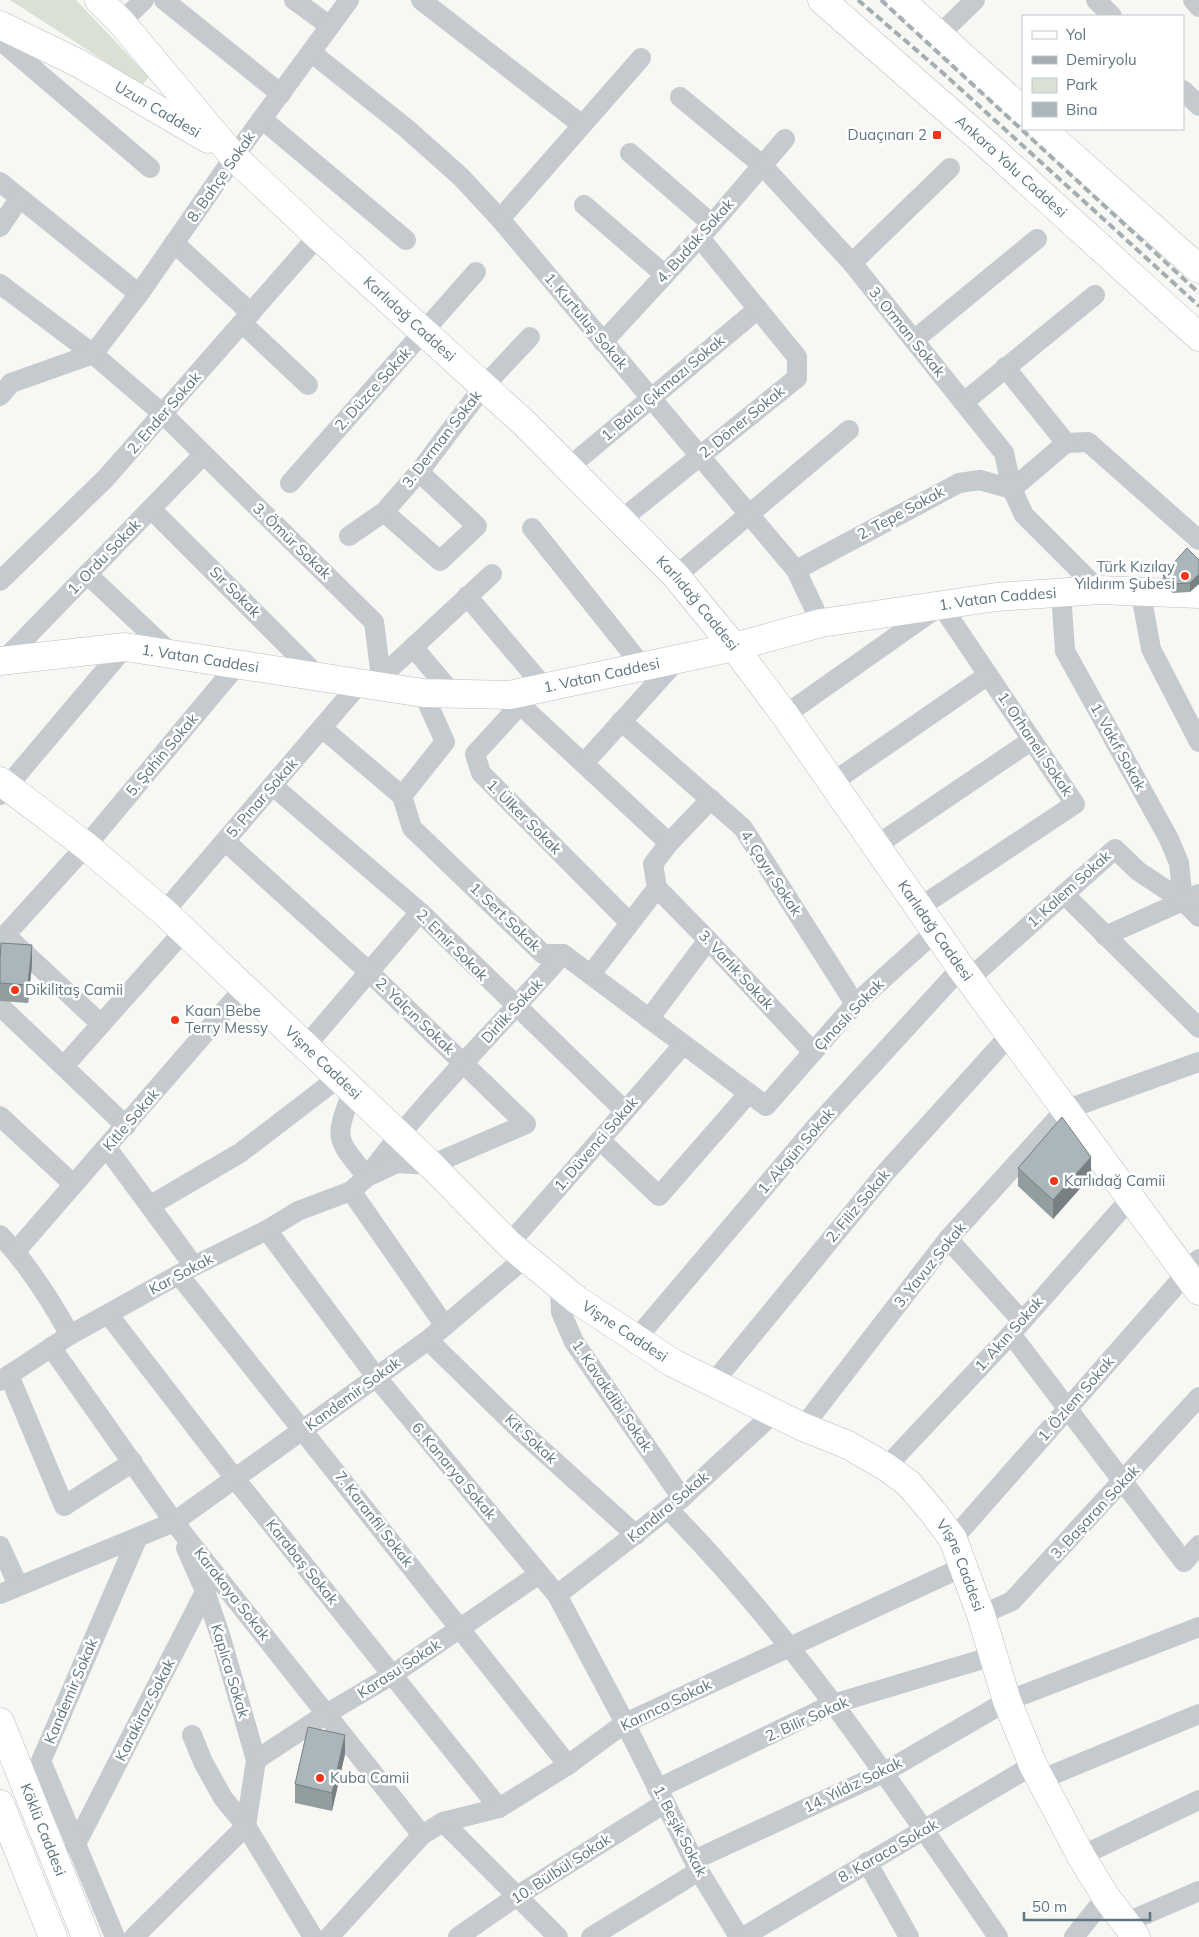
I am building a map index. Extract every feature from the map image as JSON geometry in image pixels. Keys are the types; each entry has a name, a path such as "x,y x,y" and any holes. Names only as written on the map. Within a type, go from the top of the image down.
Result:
{"main road":[{"name":"Karlıdağ Caddesi","path":"99,0 121,22 234,156 318,236 484,386 622,519 676,576 734,647 785,715 937,930 965,973 1130,1199 1195,1275"},
{"name":"Ankara Yolu Caddesi","path":"822,0 981,139 1199,337"},
{"path":"900,0 1022,110"},
{"name":"Uzun Caddesi","path":"0,9 80,64"},
{"name":"Uzun Caddesi","path":"0,25 80,64 190,126 234,156"},
{"path":"1043,130 1199,269"},
{"name":"1. Vatan Caddesi","path":"3,660 125,647 318,676 374,682 423,693 452,693 515,700 545,688 734,647 821,623 996,597 1099,590 1141,594 1199,594"},
{"name":"Vişne Caddesi","path":"2,788 86,846 164,912 244,987 305,1048 431,1165 517,1251 560,1287 673,1363 803,1427 848,1445 886,1467 908,1483 953,1539 981,1615 1007,1701 1036,1772 1081,1856 1106,1897 1130,1930"},
{"name":"Köklü Caddesi","path":"0,1722 86,1937"},
{"name":"Köklü Caddesi","path":"1,1808 53,1937"}],"street":[{"path":"121,22 144,0"},
{"path":"164,0 282,94"},
{"path":"294,0 330,26"},
{"name":"8. Bahçe Sokak","path":"92,354 139,294 234,156 282,94 349,0"},
{"path":"421,0 582,125"},
{"path":"938,36 975,0"},
{"path":"1096,0 1111,15"},
{"path":"1193,0 1199,7"},
{"path":"0,40 150,168"},
{"name":"1. Kurtuluş Sokak","path":"312,53 406,128 461,176 500,219 796,570 821,623"},
{"path":"500,219 641,58"},
{"path":"1184,91 1199,106"},
{"name":"3. Orman Sokak","path":"680,97 762,165 852,263 1004,452 1012,490 1024,515 1099,590"},
{"path":"262,119 406,240"},
{"name":"4. Budak Sokak","path":"603,342 706,231 785,138"},
{"name":"2. Döner Sokak","path":"622,519 797,378 797,357 758,309 706,231 630,153"},
{"path":"852,263 950,168"},
{"path":"0,182 139,294"},
{"path":"0,227 20,199"},
{"path":"584,205 666,275"},
{"name":"2. Ender Sokak","path":"0,581 106,478 164,415 318,236"},
{"path":"914,340 1037,239"},
{"path":"174,243 247,318 308,385"},
{"name":"2. Düzce Sokak","path":"290,483 476,272"},
{"name":"3. Ömür Sokak","path":"0,284 92,354 164,415 374,622 374,682"},
{"path":"964,402 1095,295"},
{"name":"1. Balcı Çıkmazı Sokak","path":"569,467 758,309"},
{"name":"3. Derman Sokak","path":"349,536 384,512 419,472 484,386 530,336"},
{"path":"0,396 11,384 92,354"},
{"path":"1005,367 1066,443"},
{"path":"676,576 849,430"},
{"path":"1012,490 1066,443 1088,442 1199,540"},
{"name":"1. Ordu Sokak","path":"3,660 203,455"},
{"path":"384,512 440,561 477,526 419,472"},
{"name":"2. Tepe Sokak","path":"796,570 958,483 980,480 1012,490"},
{"name":"Sır Sokak","path":"151,509 318,676"},
{"path":"532,528 643,667"},
{"path":"87,574 172,654"},
{"name":"5. Pınar Sokak","path":"164,912 322,728 492,574"},
{"name":"1. Vakıf Sokak","path":"1061,593 1065,651 1169,839 1191,897"},
{"path":"1141,594 1151,649 1199,742"},
{"path":"468,596 545,688"},
{"path":"785,715 941,605"},
{"name":"1. Orhaneli Sokak","path":"920,907 1075,804 941,605"},
{"path":"2,788 125,647"},
{"path":"413,647 452,693"},
{"path":"585,762 678,659"},
{"name":"5. Şahin Sokak","path":"3,938 86,846 238,664"},
{"path":"832,782 988,676"},
{"path":"322,728 402,796 446,742 423,693"},
{"path":"515,700 585,762 669,843"},
{"name":"1. Ülker Sokak","path":"515,700 474,754 481,773 630,922"},
{"name":"4. Çayır Sokak","path":"621,721 743,828 855,1004"},
{"path":"877,845 1032,740"},
{"name":"2. Emir Sokak","path":"272,786 420,912 516,1008 625,1111"},
{"name":"1. Sert Sokak","path":"402,796 412,828 543,954 563,954 766,1106"},
{"path":"591,974 656,888 653,864 669,843 711,799"},
{"name":"2. Yalçın Sokak","path":"225,841 368,971 526,1124 431,1165"},
{"name":"1. Kalem Sokak","path":"965,973 1064,894 1115,849 1138,871 1191,897"},
{"name":"3. Varlık Sokak","path":"656,888 814,1052"},
{"path":"1064,894 1199,1028"},
{"path":"1105,936 1191,897 1199,917"},
{"path":"305,1048 368,971 420,912"},
{"name":"Çınaslı Sokak","path":"766,1106 855,1004 937,930"},
{"path":"64,1066 184,931"},
{"path":"3,938 101,1024"},
{"path":"650,1019 708,940"},
{"name":"Dirlik Sokak","path":"398,1134 516,1008 563,954"},
{"name":"1. Akgün Sokak","path":"636,1339 819,1123 965,973"},
{"name":"Kitle Sokak","path":"16,1251 126,1126 244,987"},
{"path":"0,1006 126,1126"},
{"name":"2. Filiz Sokak","path":"713,1383 886,1172 1010,1035"},
{"name":"1. Düvenci Sokak","path":"517,1251 600,1140 684,1045"},
{"path":"1065,1110 1199,1062"},
{"path":"345,1084 339,1129 343,1147 367,1177"},
{"path":"151,1205 240,1153 345,1084"},
{"path":"600,1140 659,1196 749,1093"},
{"name":"3. Yavuz Sokak","path":"803,1427 948,1239 1065,1110"},
{"path":"0,1116 73,1184"},
{"name":"Kar Sokak","path":"367,1177 398,1134"},
{"name":"7. Karanfil Sokak","path":"107,1148 151,1205 187,1271 304,1430 568,1765"},
{"name":"Kar Sokak","path":"4,1378 70,1334 266,1230 298,1211 350,1191 367,1177 397,1163 431,1165"},
{"path":"350,1191 445,1326"},
{"name":"1. Akın Sokak","path":"886,1467 1016,1327 1130,1199"},
{"name":"6. Kanarya Sokak","path":"266,1230 377,1378 556,1595 625,1723"},
{"path":"0,1235 16,1251 55,1308 70,1334"},
{"path":"948,1239 1016,1327 1068,1408 1184,1562 1199,1545"},
{"name":"Kandemir Sokak","path":"9,1590 137,1539 174,1522 236,1480 428,1340 445,1326 517,1251"},
{"name":"1. Özlem Sokak","path":"953,1539 1068,1408 1195,1275"},
{"name":"1. Kavakdibi Sokak","path":"560,1287 561,1312 574,1342 675,1504 707,1548 791,1646 925,1830 998,1937"},
{"name":"Karabaş Sokak","path":"108,1314 236,1480 499,1808"},
{"name":"Kit Sokak","path":"428,1340 522,1432 636,1535"},
{"name":"Karakaya Sokak","path":"51,1347 174,1522 422,1835"},
{"path":"4,1378 64,1506 133,1462"},
{"name":"3. Başaran Sokak","path":"981,1615 1012,1601 1199,1397"},
{"name":"Kandıra Sokak","path":"556,1595 675,1504 774,1413"},
{"name":"Kaplıca Sokak","path":"174,1522 205,1591 256,1760 246,1826"},
{"name":"Kandemir Sokak","path":"75,1846 41,1761 137,1539"},
{"path":"0,1546 9,1590"},
{"name":"Karınca Sokak","path":"329,1937 422,1835 443,1822 499,1808 568,1765 625,1723 963,1567"},
{"name":"Karakiraz Sokak","path":"75,1846 205,1591 216,1574"},
{"name":"Karasu Sokak","path":"256,1760 392,1674 540,1574"},
{"name":"14. Yıldız Sokak","path":"591,1937 697,1865 883,1773 1007,1701 1199,1627"},
{"name":"2. Bilir Sokak","path":"661,1796 833,1704 993,1656"},
{"name":"8. Karaca Sokak","path":"749,1936 867,1862 1036,1772 1199,1714"},
{"name":"1. Beşik Sokak","path":"625,1723 697,1865 749,1936"},
{"path":"192,1735 202,1762 224,1798 246,1826 313,1937"},
{"name":"10. Bülbül Sokak","path":"458,1937 661,1796"},
{"path":"1081,1856 1199,1800"},
{"path":"443,1822 558,1937"},
{"path":"134,1937 246,1826"},
{"path":"75,1846 115,1937"},
{"path":"867,1862 909,1937"},
{"path":"1130,1930 1199,1890"},
{"path":"1074,1937 1106,1897"}],"green space":[{"path":"10,0 76,0 149,77 142,85"}],"building":[{"path":"1187,548 1199,560 1199,574 1190,583 1173,584 1163,575"},
{"path":"1,943 32,945 28,985 0,983"},
{"path":"1062,1117 1091,1157 1053,1200 1018,1168"},
{"name":"Kuba Camii","path":"308,1727 345,1735 332,1793 295,1784"}],"railway":[{"path":"858,0 943,73 1199,306"},
{"path":"881,0 1022,130"},
{"path":"1022,130 1199,293"}],"place":[{"name":"Duaçınarı 2","path":"937,135"},
{"name":"Türk Kızılay Yıldırım Şubesi","path":"1185,576"},
{"name":"Dikilitaş Camii","path":"15,990"},
{"name":"Kaan Bebe Terry Messy","path":"175,1020"},
{"name":"Karlıdağ Camii","path":"1054,1181"},
{"name":"Kuba Camii","path":"320,1778"}]}
